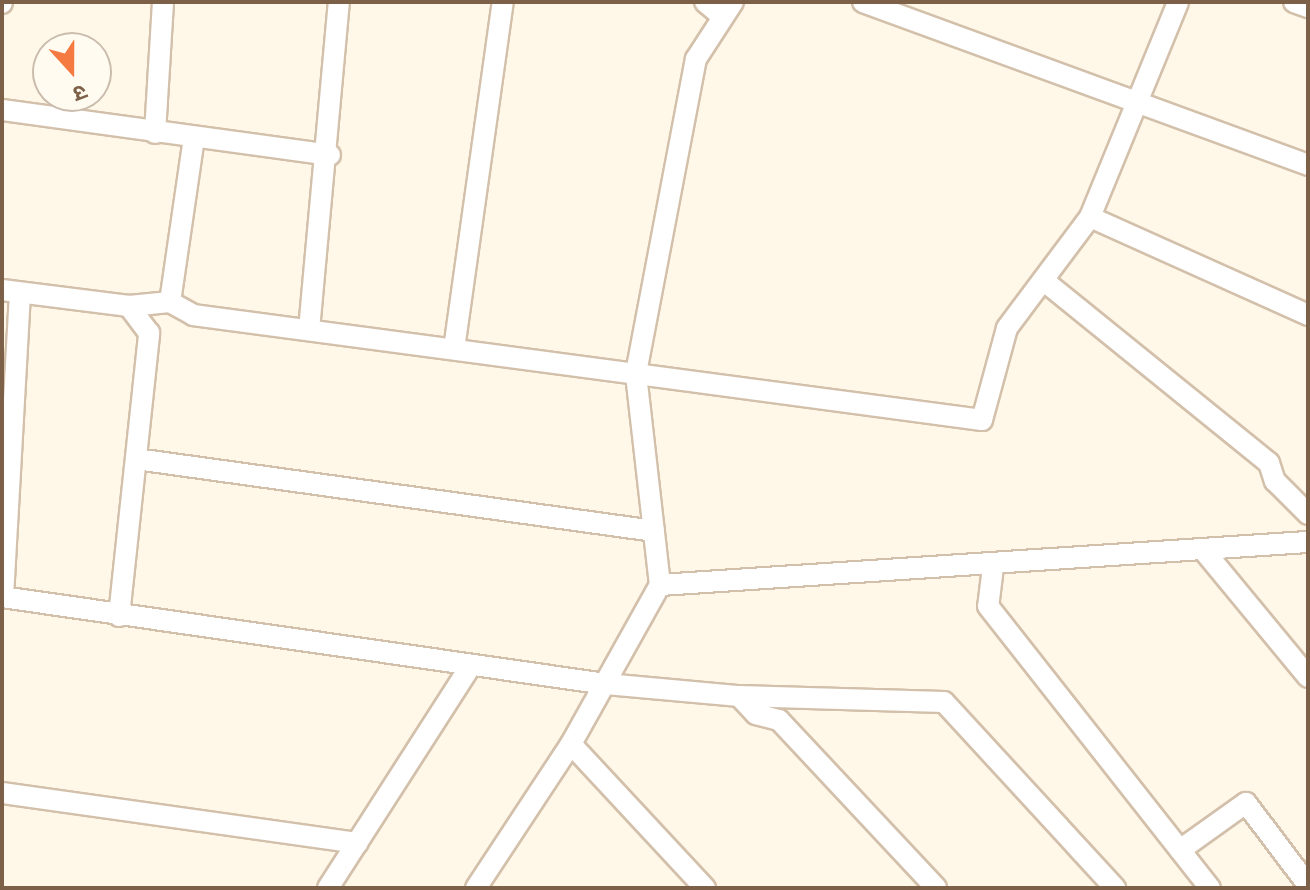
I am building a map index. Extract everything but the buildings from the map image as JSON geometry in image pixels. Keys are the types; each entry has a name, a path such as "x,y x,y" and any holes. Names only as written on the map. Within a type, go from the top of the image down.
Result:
{"street":[{"path":"155,133 163,2"},
{"path":"309,330 330,155 339,2"},
{"path":"454,349 503,2"},
{"path":"501,888 480,882 571,744 660,585 636,373 696,59 728,10 705,2"},
{"path":"863,2 1138,99 1308,165"},
{"path":"1115,888 944,702 739,696 606,684 2,597 11,292 129,306 170,302 193,315 982,420 1007,328 1090,217 1178,2"},
{"path":"1294,2 1308,7"},
{"path":"2,110 330,155"},
{"path":"170,302 194,138"},
{"path":"1090,217 1308,315"},
{"path":"1043,280 1269,463 1275,481 1308,514"},
{"path":"119,616 149,333 129,306"},
{"path":"136,459 654,531"},
{"path":"660,585 993,567 1308,542"},
{"path":"1205,552 1308,677"},
{"path":"993,567 988,606 1210,888"},
{"path":"328,888 471,665"},
{"path":"739,696 756,714 779,720 936,888"},
{"path":"571,744 705,888"},
{"path":"2,793 358,843"},
{"path":"1180,850 1246,803 1308,885"}]}
